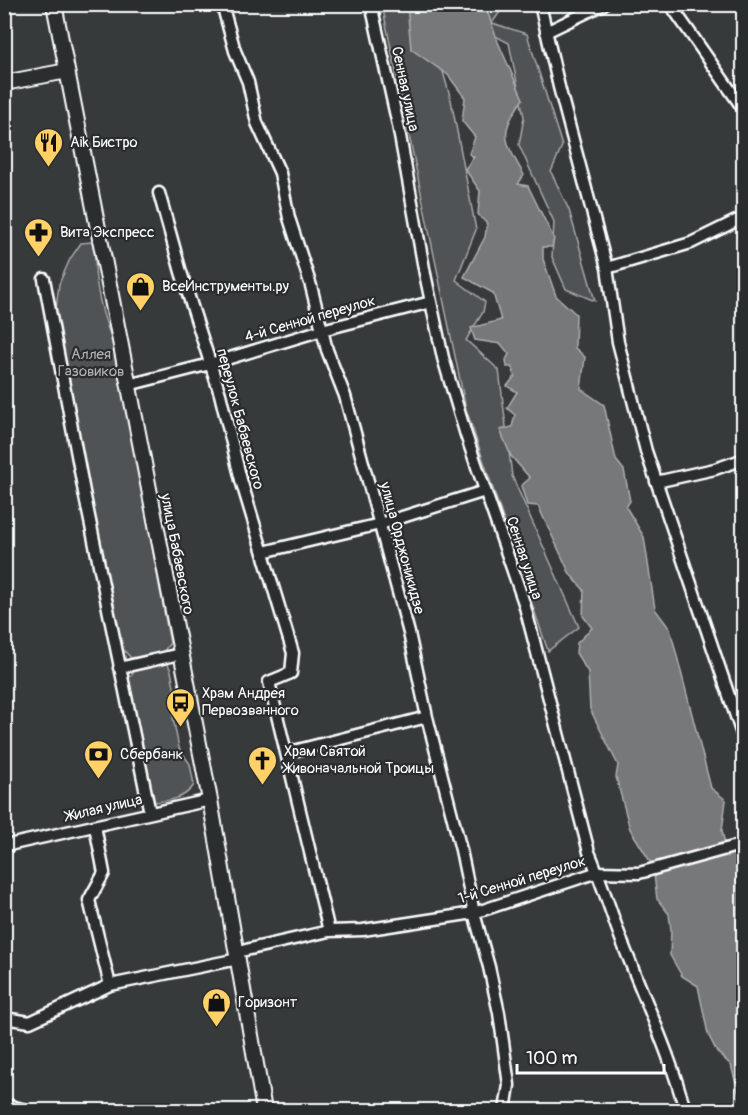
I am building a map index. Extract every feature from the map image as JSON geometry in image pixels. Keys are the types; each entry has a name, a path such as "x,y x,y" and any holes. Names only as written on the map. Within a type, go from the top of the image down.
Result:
{"main road":[{"name":"улица Бабаевского","path":"54,4 210,800 264,1110"},
{"path":"4,83 67,71"}],"street":[{"name":"улица Орджоникидзе","path":"222,4 235,51 248,82 257,123 280,173 289,218 327,350 345,396 409,633 427,717 499,1013 509,1085 505,1110"},
{"name":"Сенная улица","path":"371,4 398,125 443,358 485,491 524,603 589,852 628,958 675,1072 685,1110"},
{"path":"540,4 607,268 618,342 646,451 744,740"},
{"path":"546,32 604,4"},
{"path":"670,4 744,110"},
{"name":"переулок Бабаевского","path":"159,193 181,272 220,394 240,480 293,653 291,673 269,682 286,753"},
{"path":"607,268 690,243 744,217"},
{"path":"44,279 66,401 150,813"},
{"name":"4-й Сенной переулок","path":"128,385 431,302"},
{"path":"656,482 715,469 744,459"},
{"path":"263,552 380,524 485,491"},
{"path":"119,668 180,654"},
{"path":"329,931 286,753 427,717"},
{"name":"Жилая улица","path":"4,846 210,800"},
{"path":"96,826 104,873 89,900 110,985"},
{"name":"1-й Сенной переулок","path":"4,1018 30,1022 110,985 238,956 255,949 329,931 363,930 474,914 598,872 639,873 744,844"},
{"path":"4,1104 25,1110"}],"green space":[{"path":"382,5 455,5 432,33 451,100 476,230 456,280 485,302 483,312 466,340 499,370 512,476 579,627 548,651 466,409"},
{"path":"472,5 505,5 492,23 527,34 562,146 551,172 569,210 595,301 566,289 552,257 554,222 519,145 524,117 509,43 480,28"},
{"name":"Аллея Газовиков","path":"92,242 99,296 114,344 170,643 163,652 131,658 120,646 68,384 56,309 59,284 70,259 81,243"},
{"path":"167,662 174,687 173,718 179,748 190,764 194,785 181,796 171,800 153,802 128,679 136,670"}],"shaded area":[{"path":"407,5 485,5 498,42 523,99 507,129 508,145 524,175 518,184 528,186 554,239 552,247 543,247 543,259 556,296 576,314 575,348 585,357 581,389 604,405 616,460 624,470 630,501 626,507 644,537 655,609 670,629 711,788 726,800 722,831 725,844 743,865 743,1110 731,1065 717,1052 708,1034 698,986 682,976 670,955 669,914 657,899 653,866 630,829 616,777 618,765 590,709 588,672 576,653 577,643 592,628 583,616 584,590 570,574 538,506 527,505 521,486 530,478 511,456 500,430 512,427 515,415 507,408 517,392 507,386 515,376 512,367 507,367 506,360 509,354 501,344 475,340 471,328 501,320 493,293 464,277 485,237 487,224 478,214 480,191 465,169 474,157 469,154 475,137 462,121 465,98 448,75 411,49"}],"place":[{"name":"Aik Бистро","path":"49,168"},
{"name":"Вита Экспресс","path":"39,258"},
{"name":"ВсеИнструменты.ру","path":"141,312"},
{"name":"Храм Андрея Первозванного","path":"181,728"},
{"name":"Сбербанк","path":"99,780"},
{"name":"Храм Святой Живоначальной Троицы","path":"263,786"},
{"name":"Горизонт","path":"217,1028"}]}
